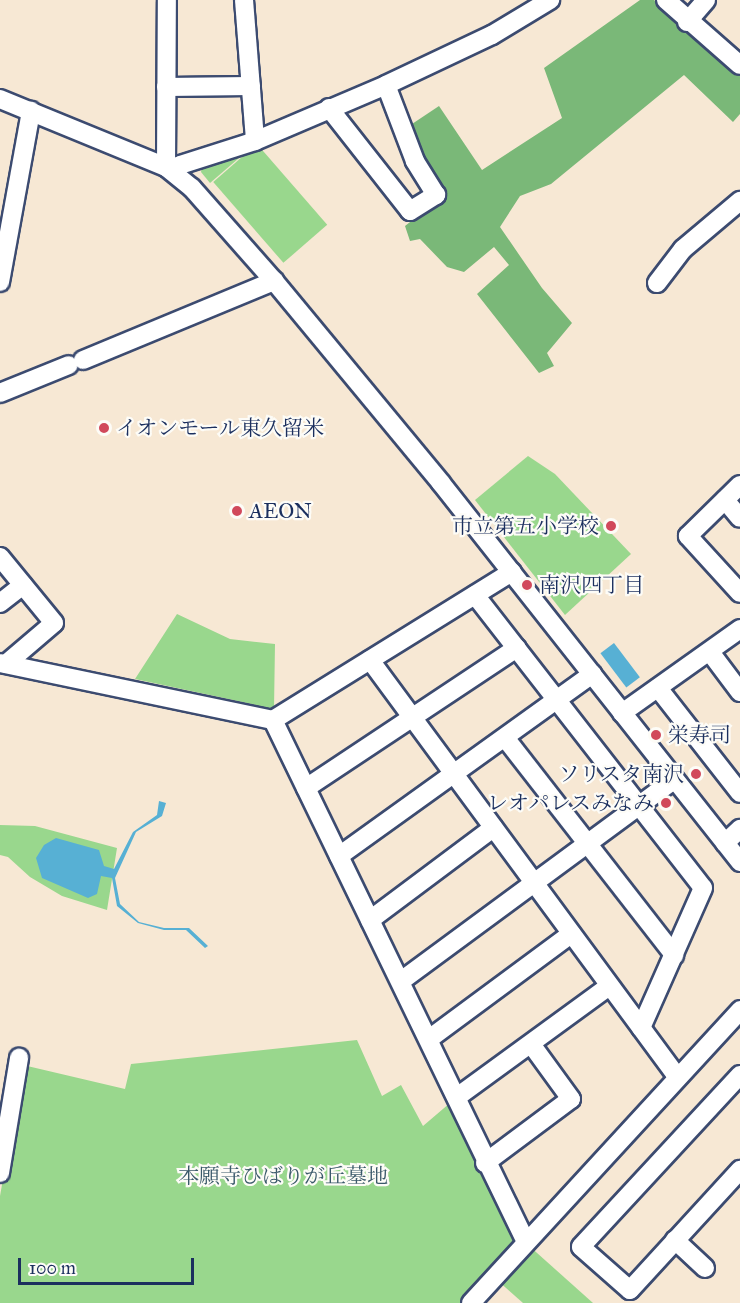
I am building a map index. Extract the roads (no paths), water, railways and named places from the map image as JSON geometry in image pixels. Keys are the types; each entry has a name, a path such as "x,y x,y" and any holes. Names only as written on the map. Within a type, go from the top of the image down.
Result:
{"street":[{"path":"167,0 166,87 170,170"},
{"path":"244,0 255,141"},
{"path":"170,170 255,141 386,85 492,35 550,0"},
{"path":"666,0 687,22 740,65"},
{"path":"687,22 706,0"},
{"path":"329,108 410,210 436,195 415,161 386,85"},
{"path":"166,87 251,86"},
{"path":"0,99 170,170 274,281 512,572 740,862"},
{"path":"0,282 7,206 31,111"},
{"path":"657,283 683,249 740,201"},
{"path":"0,393 274,281"},
{"path":"740,485 688,536 740,593"},
{"path":"725,500 740,518"},
{"path":"0,557 54,623 3,663"},
{"path":"3,663 273,720 512,572"},
{"path":"0,603 23,585"},
{"path":"475,595 704,888 641,1028"},
{"path":"622,713 740,629"},
{"path":"306,788 517,648"},
{"path":"710,652 740,692"},
{"path":"370,660 676,1075"},
{"path":"339,856 455,776 592,674"},
{"path":"658,688 740,793"},
{"path":"273,720 457,1097 485,1163 525,1240"},
{"path":"506,739 674,955"},
{"path":"401,981 675,779"},
{"path":"370,920 493,828"},
{"path":"725,843 740,829"},
{"path":"429,1039 571,934"},
{"path":"457,1097 609,986"},
{"path":"471,1303 525,1240 676,1075 740,1010"},
{"path":"485,1163 571,1099 531,1044"},
{"path":"0,1169 19,1058"},
{"path":"740,1075 581,1247 630,1290 740,1170"},
{"path":"675,1240 705,1268"}],"water":[{"path":"614,643 640,677 626,688 600,653"},
{"path":"159,801 166,803 162,816 136,832 115,878 120,904 139,922 164,928 189,928 208,946 205,948 186,930 164,930 138,923 117,906 112,878 101,876 97,894 88,898 42,878 36,858 44,845 56,838 99,850 104,866 114,869 133,832 157,815"}],"place":[{"name":"イオンモール東久留米","path":"104,428"},
{"name":"AEON","path":"237,511"},
{"name":"市立第五小学校","path":"611,526"},
{"name":"南沢四丁目","path":"527,585"},
{"name":"栄寿司","path":"656,735"},
{"name":"ソリスタ南沢","path":"696,774"},
{"name":"レオパレスみなみ","path":"666,803"}],"park label":[{"name":"本願寺ひばりが丘墓地","path":"283,1176"}]}
